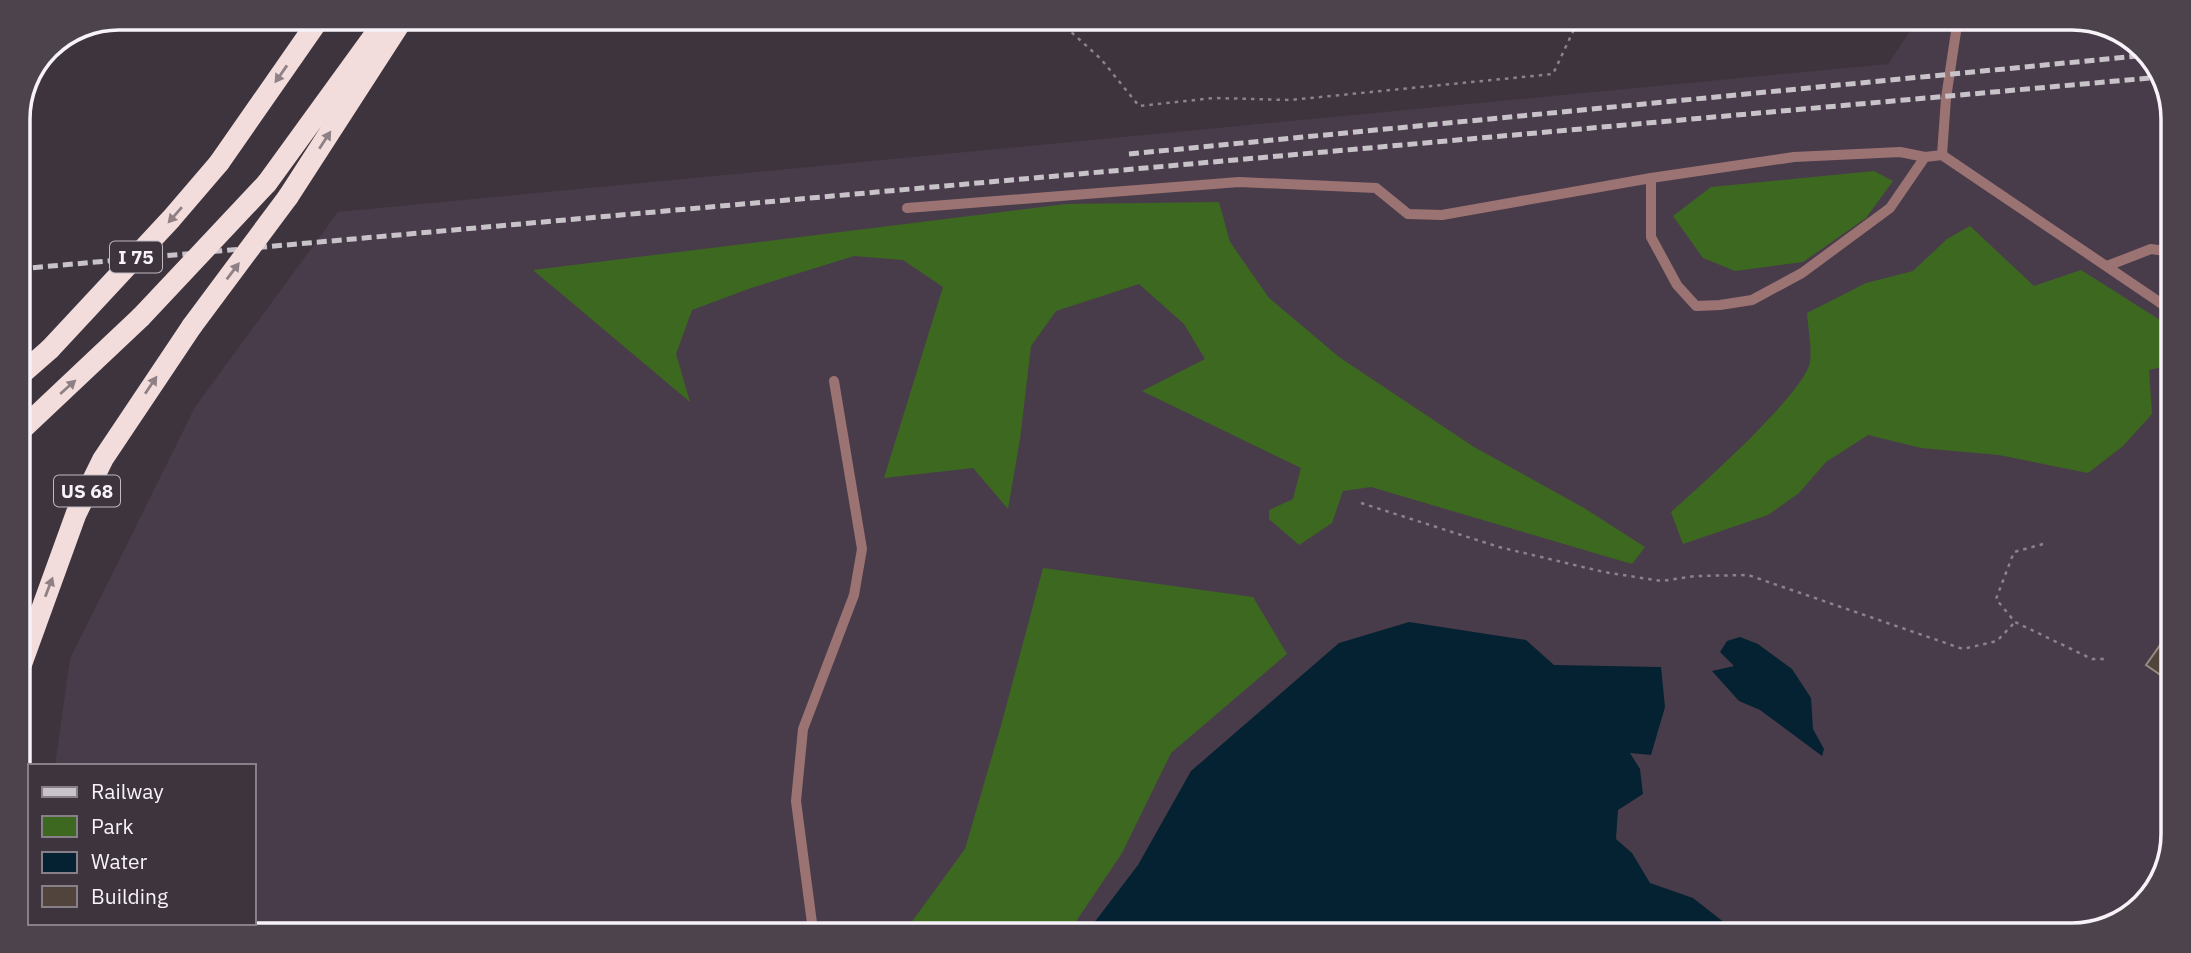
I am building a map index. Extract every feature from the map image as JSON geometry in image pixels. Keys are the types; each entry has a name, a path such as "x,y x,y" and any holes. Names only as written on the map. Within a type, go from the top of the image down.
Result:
{"highway":[{"name":"I 75","path":"30,366 50,349 172,219 219,163 312,30"},
{"name":"I 75","path":"30,422 141,317 267,183 378,30"},
{"name":"US 68","path":"30,641 76,514 103,459 192,326 288,197 396,30"}],"lane":[{"path":"1942,155 1946,97 1956,30"},
{"path":"907,208 1239,183 1376,188 1408,214 1442,215 1651,178 1794,157 1900,152 1925,157 1942,155 2161,303"},
{"path":"1651,178 1651,237 1677,285 1696,306 1720,305 1752,300 1802,273 1855,236 1890,208 1925,157"},
{"path":"2107,266 2151,249 2161,250"},
{"path":"812,923 796,801 803,729 854,595 862,549 834,381"}],"path":[{"path":"1069,30 1101,59 1139,106 1214,98 1290,100 1553,74 1574,30"},
{"path":"1361,503 1499,547 1604,572 1661,581 1696,576 1748,575 1963,649 1997,641 2015,622"},
{"path":"2043,544 2014,552 1996,599 2015,622 2092,659 2104,659"}],"shaded area":[{"path":"1911,30 2089,31 2117,42 2135,56 2149,74 2158,96 2161,113 2161,834 2160,851 2149,879 2131,901 2111,914 2095,920 2072,923 256,923 256,764 55,764 70,659 195,407 338,212 1888,64"}],"green space":[{"path":"1874,171 1893,181 1866,218 1803,262 1735,271 1703,258 1673,216 1711,187"},
{"path":"1219,202 1230,242 1269,298 1339,357 1474,447 1584,508 1645,547 1632,564 1371,487 1343,491 1332,523 1299,545 1269,519 1269,510 1293,499 1301,468 1142,391 1205,359 1184,324 1139,284 1056,311 1031,346 1020,439 1008,509 973,468 884,478 943,287 903,260 854,256 751,288 692,310 676,354 690,402 533,270 1066,204"},
{"path":"1970,226 2034,286 2081,270 2161,321 2161,367 2149,370 2152,414 2123,446 2088,473 1999,455 1921,448 1868,435 1826,462 1799,493 1768,515 1683,544 1671,512 1749,440 1804,376 1810,362 1807,313 1866,283 1913,271 1947,239"},
{"path":"1043,568 1253,597 1287,654 1171,753 1122,853 1075,923 911,923 965,849"}],"water":[{"path":"1409,622 1526,640 1554,665 1661,667 1665,707 1651,755 1630,753 1640,769 1643,794 1618,810 1616,839 1632,853 1650,883 1693,898 1725,923 1094,923 1138,865 1191,771 1339,643"},
{"path":"1740,637 1758,644 1792,669 1811,698 1813,729 1824,749 1822,756 1760,710 1739,701 1712,671 1734,666 1720,652 1727,641"}],"building":[{"path":"2161,644 2161,675 2146,665"}],"railway":[{"path":"1129,154 2135,56"},
{"path":"30,268 2151,78"}]}
